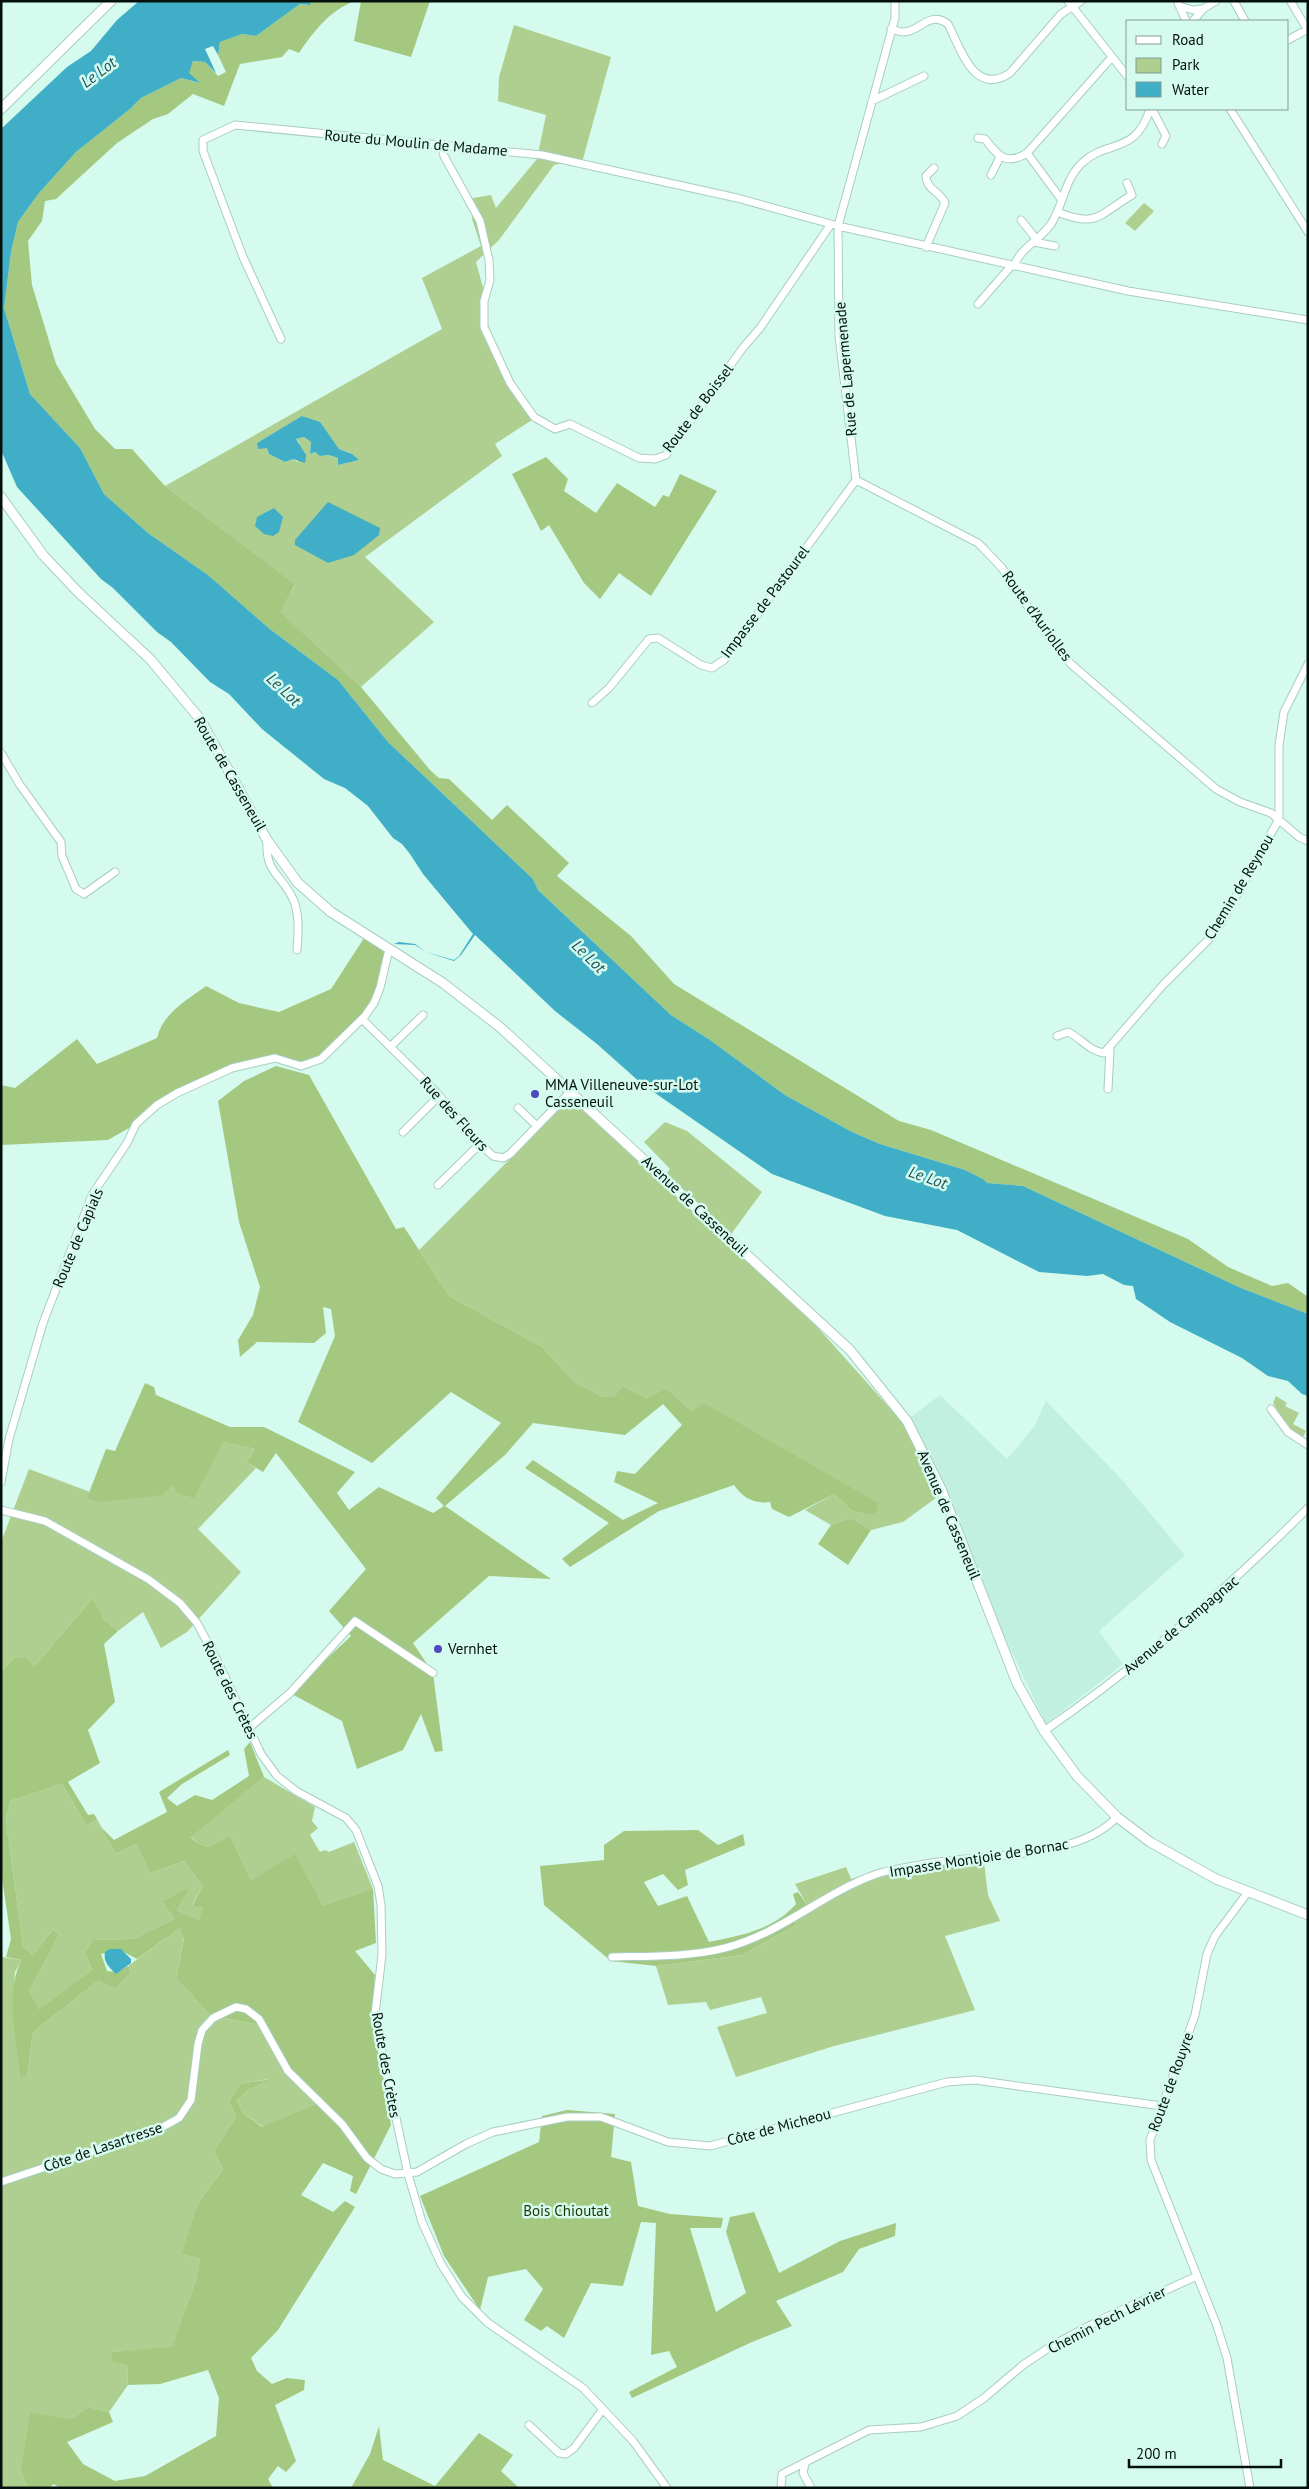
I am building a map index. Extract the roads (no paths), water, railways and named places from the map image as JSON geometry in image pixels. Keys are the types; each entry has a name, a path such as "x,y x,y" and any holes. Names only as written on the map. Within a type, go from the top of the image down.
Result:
{"main road":[{"path":"1,109 108,2"},
{"name":"Route de Casseneuil","path":"1,497 43,555 78,592 150,659 200,719 267,840 298,883 330,912 389,949"},
{"name":"Avenue de Casseneuil","path":"389,949 443,983 499,1027 850,1350 907,1421 941,1489 1017,1682 1044,1731 1077,1776 1117,1817 1150,1842 1216,1879 1308,1916"}],"street":[{"path":"895,1 892,29 835,225 1128,291 1308,320"},
{"path":"892,29 905,32 934,19 942,20 948,24 975,74 984,78 1003,78 1010,73 1070,4 1081,1"},
{"path":"1194,20 1203,9 1216,1"},
{"path":"1234,1 1244,20"},
{"path":"1289,39 1308,29 1291,2"},
{"path":"1178,3 1193,10 1203,9"},
{"path":"1178,3 1186,20"},
{"path":"1070,4 1126,74"},
{"path":"978,138 985,139 1000,157 1011,159 1027,153 1112,57"},
{"path":"872,101 924,76"},
{"path":"978,304 1013,266 1017,257 1051,224 1062,199 1067,181 1076,169 1093,155 1123,145 1132,138 1147,119 1151,110"},
{"path":"1152,110 1166,136 1162,144"},
{"path":"1231,110 1308,232"},
{"name":"Route du Moulin de Madame","path":"281,339 243,257 203,152 203,140 235,126 442,144 542,155 737,198 835,225"},
{"name":"Route de Boissel","path":"442,144 444,156 480,222 489,260 490,280 484,301 484,327 510,383 523,405 534,417 550,427 555,429 570,424 639,458 655,459 666,455 742,349 760,328 835,225"},
{"path":"1027,153 1062,199"},
{"path":"991,175 996,159 1000,157"},
{"path":"926,247 946,203 926,183 926,176 934,168"},
{"path":"1057,212 1076,219 1090,220 1100,217 1132,195 1127,183"},
{"path":"1021,220 1035,241 1055,246"},
{"name":"Rue de Lapermenade","path":"835,225 839,336 856,480"},
{"name":"Impasse de Pastourel","path":"592,703 609,688 649,639 658,638 701,664 712,668 724,660 856,480"},
{"name":"Route d'Auriolles","path":"856,480 978,543 1002,568 1047,634 1071,664 1216,789 1240,802 1270,812 1299,837 1308,841"},
{"name":"Chemin de Reynou","path":"1110,1049 1163,984 1210,939 1221,923 1279,818 1279,745 1284,712 1308,664"},
{"path":"1,753 20,785 61,842 62,856 76,889 84,894 115,872"},
{"path":"267,840 266,857 273,873 294,901 298,931 297,950"},
{"name":"Route de Capials","path":"1,1482 9,1439 43,1323 92,1195 127,1143 136,1124 157,1105 177,1093 232,1068 275,1058 301,1066 321,1059 362,1020 374,1003 380,988 389,949"},
{"path":"390,1047 423,1015"},
{"name":"Rue des Fleurs","path":"362,1020 439,1096 480,1144 493,1156 503,1158 510,1154 570,1092"},
{"path":"1057,1036 1068,1032 1099,1052 1104,1053 1110,1049"},
{"path":"1108,1088 1110,1049"},
{"path":"403,1132 439,1096"},
{"path":"518,1108 537,1126"},
{"path":"438,1185 480,1144"},
{"path":"1271,1409 1288,1432 1308,1445"},
{"name":"Avenue de Campagnac","path":"1044,1731 1159,1646 1243,1572 1308,1508"},
{"name":"Route des Crètes","path":"1,1510 45,1520 148,1579 180,1603 198,1623 261,1754 278,1776 296,1790 351,1823 356,1830 378,1886 382,1955 375,2014 408,2174 422,2222 440,2264 462,2297 488,2323 583,2388 633,2441 667,2488"},
{"path":"249,1728 290,1693 356,1621 433,1673"},
{"name":"Impasse Montjoie de Bornac","path":"612,1957 687,1954 725,1948 761,1935 846,1887 876,1874 937,1862 1067,1846 1109,1826 1117,1817"},
{"name":"Route de Rouyre","path":"1248,1892 1215,1936 1207,1954 1195,2015 1150,2140 1151,2160 1217,2326 1227,2358 1231,2393 1250,2488"},
{"name":"Côte de Lasartresse","path":"1,2182 159,2129 174,2122 184,2113 191,2100 198,2044 202,2030 213,2018 236,2007 246,2009 259,2019 288,2071 342,2124 373,2164 388,2172 408,2174"},
{"name":"Côte de Micheou","path":"408,2174 426,2167 466,2144 494,2132 567,2117 601,2117 668,2142 710,2146 947,2082 975,2080 1162,2106"},
{"name":"Chemin Pech Lévrier","path":"781,2488 782,2474 869,2430 921,2427 957,2416 984,2398 1023,2365 1054,2345 1100,2320 1197,2276"},
{"path":"530,2425 560,2453 566,2454 574,2448 603,2410"},
{"path":"805,2462 803,2473 811,2488"}],"water":[{"name":"Le Lot","path":"139,1 311,1 310,5 300,4 256,36 242,34 220,42 218,55 213,46 205,49 216,73 205,62 193,61 189,73 200,83 181,78 141,98 76,152 39,193 18,222 11,252 4,308 30,394 80,448 104,494 148,533 208,575 271,630 338,680 388,742 533,879 538,890 671,1015 710,1040 785,1095 852,1132 880,1144 965,1170 987,1183 1023,1186 1241,1288 1308,1314 1308,1396 1302,1394 1288,1381 1268,1376 1242,1358 1170,1322 1136,1299 1133,1286 1124,1285 1103,1274 1087,1276 1039,1272 957,1230 885,1216 772,1174 642,1084 597,1044 555,1011 475,935 461,955 454,961 426,952 454,960 459,956 473,934 423,874 402,844 393,838 368,806 345,788 324,779 262,729 229,694 210,682 171,642 157,632 113,588 101,579 17,487 1,450 1,129 67,67 91,51 117,20"},
{"path":"302,416 320,422 339,449 352,454 359,460 338,465 338,458 329,455 320,456 315,452 310,454 311,442 304,437 296,439 306,455 305,463 293,459 285,462 269,454 267,448 258,449 257,443"},
{"path":"328,502 380,528 379,535 354,555 328,563 295,545 295,540"},
{"path":"274,508 283,517 279,532 273,536 264,534 255,526 257,517"},
{"path":"399,942 415,944 426,952 415,945 394,944"},
{"path":"110,1949 121,1949 131,1959 131,1963 116,1974 109,1967 105,1959 105,1952"}],"place":[{"name":"MMA Villeneuve-sur-Lot Casseneuil","path":"535,1094"},
{"name":"Vernhet","path":"438,1649"}],"park label":[{"name":"Bois Chioutat","path":"566,2211"}]}
